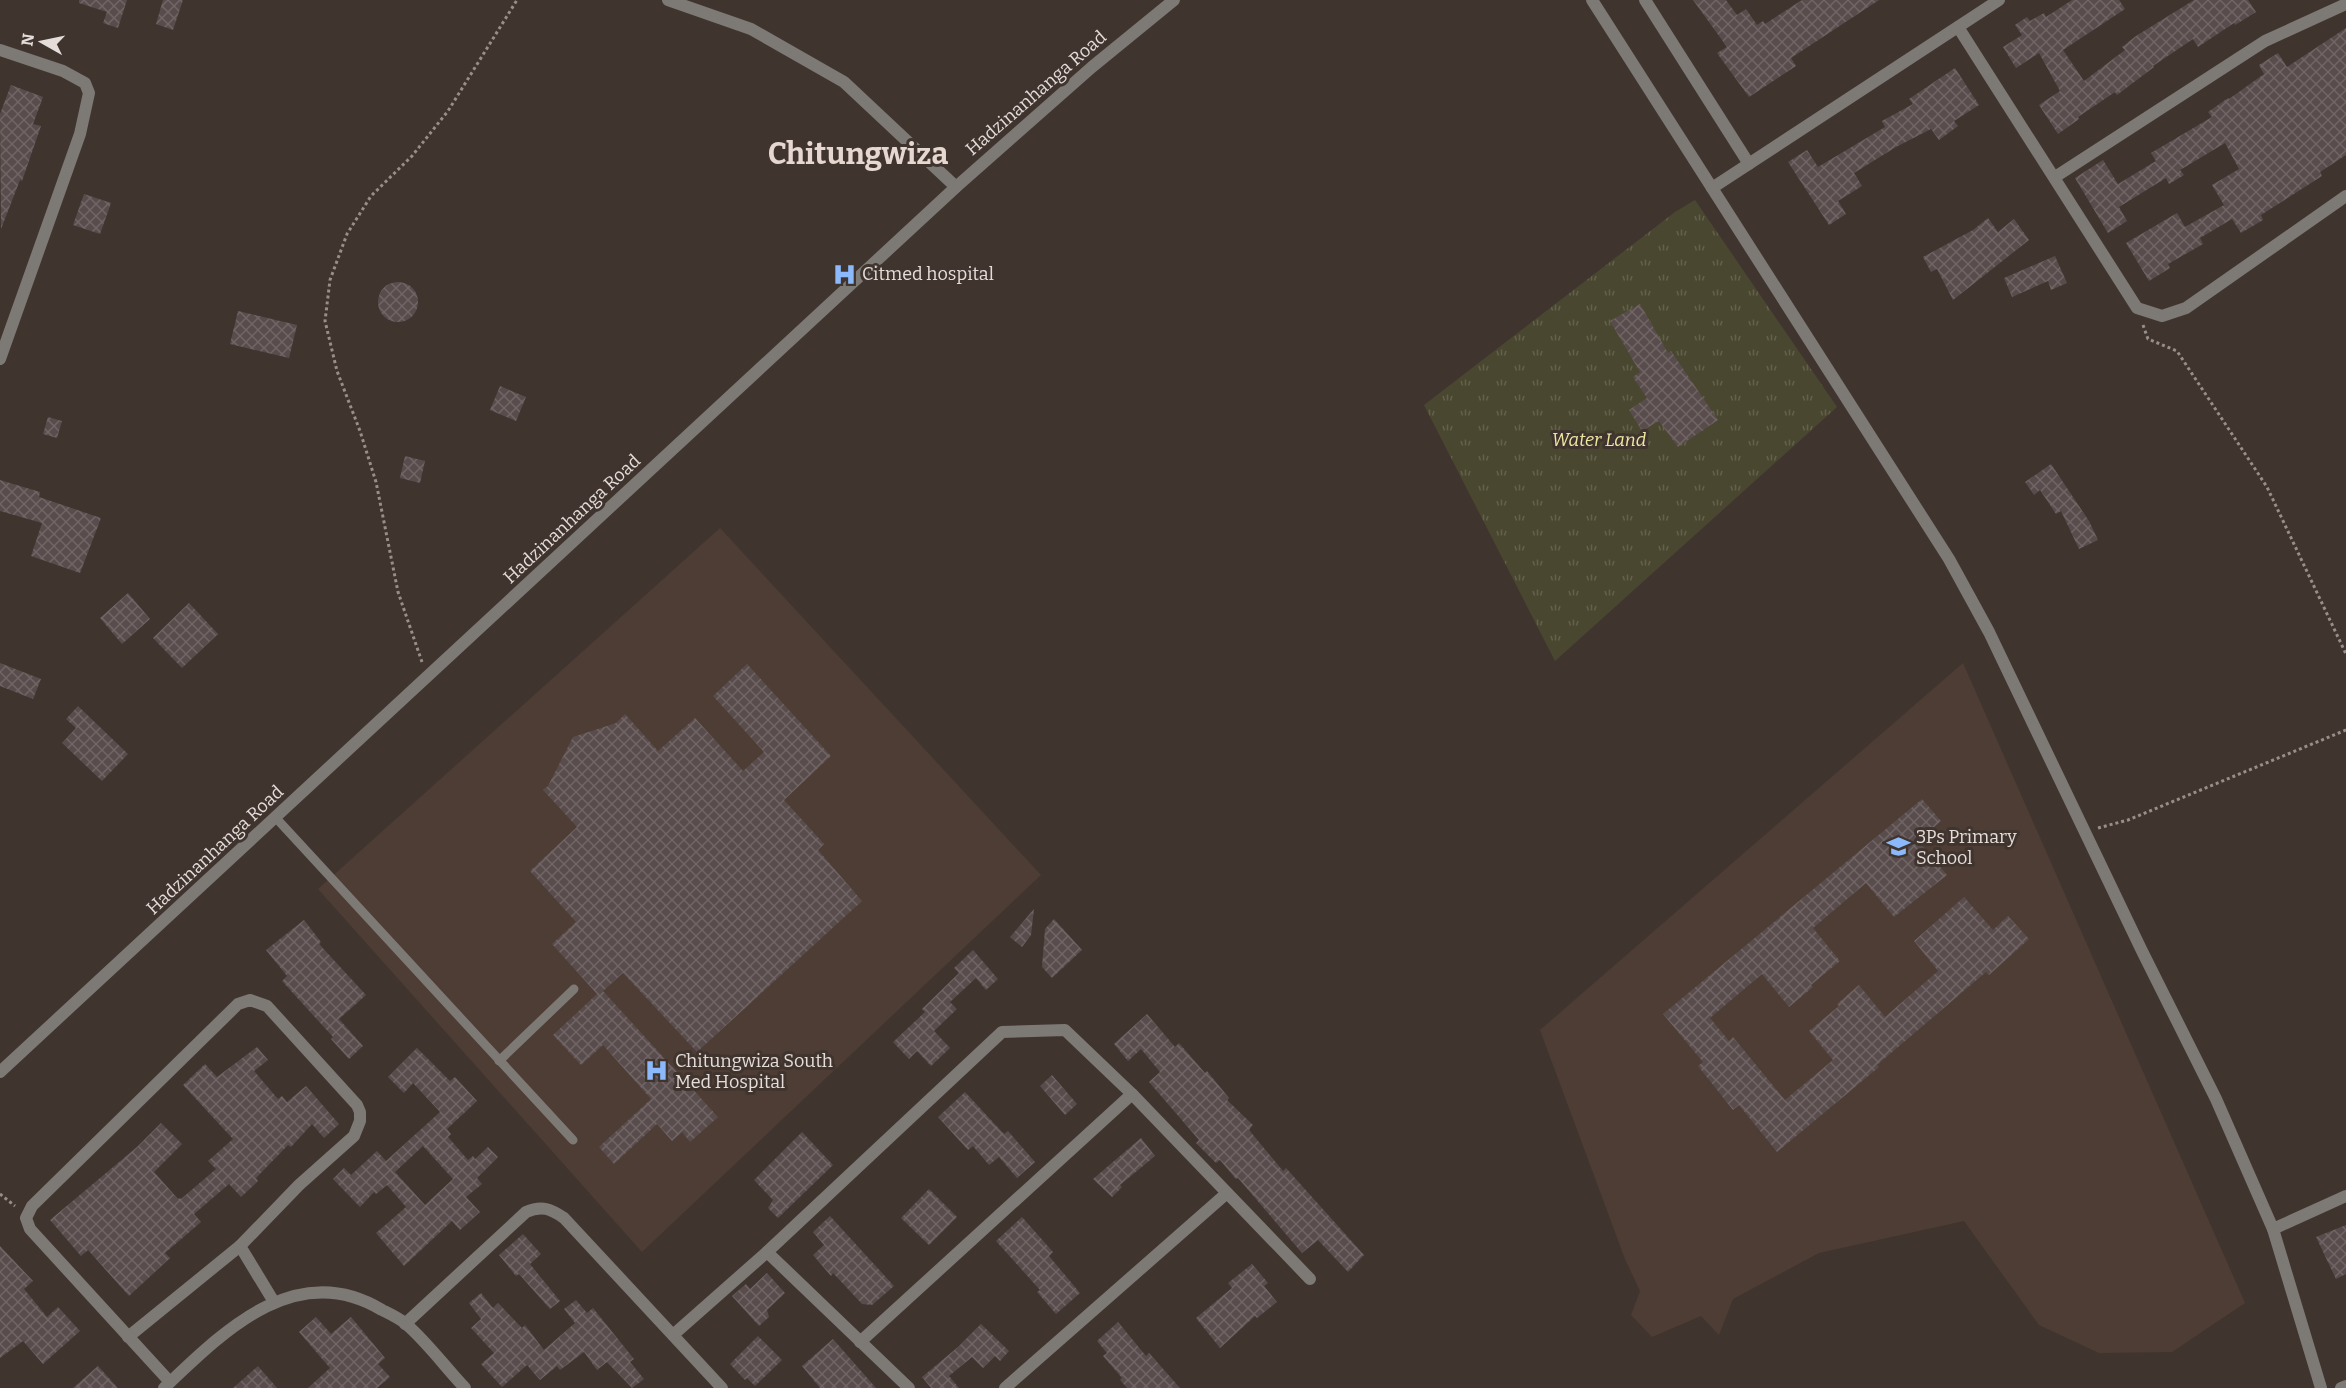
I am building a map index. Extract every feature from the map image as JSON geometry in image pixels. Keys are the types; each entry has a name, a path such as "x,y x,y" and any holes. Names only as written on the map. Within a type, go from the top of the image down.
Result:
{"street":[{"path":"668,0 751,29 844,82 956,187"},
{"name":"Hadzinanhanga Road","path":"0,1072 956,187 1092,67 1174,0"},
{"path":"1592,0 1949,559 1989,632 2216,1099 2273,1229 2320,1388"},
{"path":"1645,0 1749,164"},
{"path":"1712,188 1999,0"},
{"path":"2055,177 2265,42 2346,4"},
{"path":"1958,27 2137,308 2162,316 2186,308 2346,196"},
{"path":"0,50 63,71 85,83 89,93 80,134 0,359"},
{"path":"128,1337 240,1246 299,1185 354,1136 360,1121 357,1105 267,1006 250,1000 238,1004 28,1212 26,1223 128,1337 167,1385 237,1324 274,1302 292,1296 330,1291 354,1296 405,1324 465,1388"},
{"path":"673,1335 767,1252 1002,1032 1065,1030 1132,1094 1310,1279"},
{"path":"860,1342 1132,1094"},
{"path":"1005,1388 1227,1193"},
{"path":"2273,1229 2346,1196"},
{"path":"405,1324 526,1212 536,1208 545,1208 564,1218 722,1388"},
{"path":"240,1246 274,1302"},
{"path":"767,1252 909,1388"},
{"path":"446,1388 456,1378"},
{"path":"2341,1388 2346,1386"}],"lane":[{"path":"276,818 573,1140"},
{"path":"500,1061 574,988"}],"path":[{"path":"428,678 398,592 376,482 360,431 337,371 325,321 330,280 347,234 371,196 412,156 448,111 517,0"},
{"path":"2137,308 2148,339 2177,351 2267,487 2346,654"},
{"path":"2085,831 2128,820 2346,730"},
{"path":"0,1194 12,1205 28,1212"}],"shaded area":[{"name":"Chitungwiza South Med Hospital","path":"720,528 1041,875 642,1252 318,889"},
{"name":"3Ps Primary School","path":"1963,663 2245,1303 2172,1352 2099,1353 2039,1325 1964,1221 1819,1253 1733,1299 1719,1335 1701,1316 1652,1337 1631,1315 1640,1291 1625,1259 1540,1030"}],"green space":[{"name":"Water Land","path":"1695,200 1837,407 1555,661 1424,405 1675,212"}],"building":[{"path":"79,0 127,0 118,28 103,23 107,12 79,3"},
{"path":"163,0 183,0 173,30 156,24"},
{"path":"1693,0 1726,0 1737,15 1746,9 1757,25 1763,21 1765,24 1802,0 1879,0 1791,58 1796,66 1749,97 1717,53 1727,47"},
{"path":"2072,0 2119,0 2125,9 2063,50 2084,81 2125,50 2122,47 2136,36 2194,0 2248,0 2256,12 2235,25 2234,23 2198,47 2193,39 2153,66 2117,95 2115,92 2078,117 2079,119 2058,134 2039,105 2060,91 2039,53 2016,68 2003,47 2022,35 2015,25 2027,17 2030,21 2044,13 2046,17"},
{"path":"2346,28 2346,155 2320,172 2322,176 2261,215 2263,220 2241,233 2232,219 2200,238 2203,244 2168,264 2170,268 2149,281 2126,243 2177,213 2185,227 2224,205 2212,185 2239,169 2225,143 2180,170 2184,175 2169,184 2166,178 2119,207 2127,221 2108,233 2075,178 2103,160 2118,184 2156,161 2151,153 2212,117 2208,112 2264,74 2259,65 2278,53 2287,67"},
{"path":"1955,68 1979,105 1954,121 1958,126 1939,140 1931,129 1854,173 1862,186 1838,201 1846,214 1829,225 1788,162 1807,150 1818,167 1885,127 1882,121 1913,104 1909,99"},
{"path":"11,85 43,97 33,124 41,126 22,181 20,180 1,229 0,114"},
{"path":"84,194 111,203 100,234 73,225"},
{"path":"1988,218 1998,232 2014,219 2029,240 1953,300 1937,269 1931,272 1923,257 1973,230"},
{"path":"2055,256 2067,283 2051,290 2048,281 2012,297 2004,278"},
{"path":"398,282 406,283 412,288 417,294 417,310 412,316 406,321 398,322 390,321 384,316 379,310 378,302 379,294 384,288 390,283"},
{"path":"1640,304 1668,353 1671,351 1718,420 1678,447 1659,421 1642,431 1629,410 1647,398 1633,377 1640,372 1610,321"},
{"path":"238,311 297,325 289,358 230,344"},
{"path":"500,386 526,397 516,421 490,410"},
{"path":"48,417 62,421 57,438 43,434"},
{"path":"405,456 425,461 420,483 400,478"},
{"path":"2051,464 2089,521 2098,540 2079,549 2061,511 2056,514 2040,490 2034,495 2025,482"},
{"path":"0,480 40,492 39,497 101,518 80,573 31,556 42,523 0,511"},
{"path":"128,593 150,619 122,644 100,618"},
{"path":"189,603 218,634 182,668 153,638"},
{"path":"0,663 41,679 33,699 0,686"},
{"path":"747,664 831,756 784,800 824,844 818,850 862,901 697,1052 623,973 603,991 718,1117 690,1142 682,1132 672,1141 657,1124 614,1164 599,1147 651,1099 603,1045 581,1065 553,1035 597,994 552,944 576,922 530,871 577,827 543,790 548,786 573,737 616,723 625,714 658,751 695,718 743,771 764,752 713,696"},
{"path":"78,706 128,754 102,781 62,743 76,728 66,719"},
{"path":"1922,799 1941,821 1918,841 1947,875 1894,917 1866,883 1813,928 1840,961 1811,985 1813,987 1789,1007 1762,974 1710,1018 1729,1041 1733,1037 1785,1100 1833,1060 1809,1031 1839,1006 1837,1004 1859,985 1885,1017 1938,971 1914,941 1964,897 1993,930 2008,916 2029,939 1989,975 1986,972 1877,1065 1879,1067 1777,1152 1739,1105 1733,1110 1698,1066 1703,1062 1663,1014"},
{"path":"1034,909 1031,935 1022,947 1010,937"},
{"path":"1054,919 1082,950 1052,978 1042,967 1045,929"},
{"path":"304,920 321,942 319,944 366,995 339,1019 363,1046 349,1059 331,1039 333,1037 282,981 287,976 266,950"},
{"path":"973,950 998,979 986,990 976,978 950,1002 957,1009 934,1031 950,1048 931,1066 917,1051 909,1059 893,1042 925,1012 922,1009 959,973 954,968"},
{"path":"1147,1014 1175,1047 1179,1043 1205,1073 1207,1071 1229,1098 1227,1100 1253,1125 1249,1130 1283,1171 1286,1168 1364,1255 1348,1272 1318,1240 1302,1253 1238,1178 1236,1179 1220,1160 1216,1163 1196,1143 1199,1140 1149,1082 1160,1072 1141,1049 1128,1061 1114,1044"},
{"path":"257,1047 268,1060 254,1071 278,1099 282,1096 287,1102 306,1086 339,1124 324,1138 312,1124 291,1147 288,1145 256,1178 258,1181 241,1197 229,1184 194,1214 201,1222 165,1253 170,1258 129,1296 88,1250 81,1256 50,1220 137,1147 161,1123 182,1144 154,1172 178,1199 181,1199 216,1169 208,1161 233,1139 183,1085 205,1064 217,1077"},
{"path":"417,1048 450,1081 455,1077 477,1101 447,1129 451,1134 448,1137 468,1160 473,1156 475,1159 488,1147 498,1157 477,1178 482,1184 466,1197 480,1212 460,1230 452,1221 404,1266 376,1233 406,1207 387,1185 376,1194 374,1192 360,1207 333,1179 344,1168 351,1175 377,1151 386,1161 440,1112 413,1083 404,1093 388,1077","holes":["423,1146 453,1179 425,1205 395,1172"]},
{"path":"1052,1075 1077,1104 1065,1115 1040,1086"},
{"path":"965,1092 1004,1134 1008,1131 1035,1162 1017,1178 999,1157 989,1165 973,1146 968,1150 938,1117"},
{"path":"802,1132 833,1165 778,1218 768,1208 773,1200 754,1180"},
{"path":"1141,1138 1155,1156 1120,1185 1122,1187 1112,1197 1093,1179"},
{"path":"929,1189 957,1217 929,1245 901,1218"},
{"path":"830,1216 894,1286 872,1305 862,1304 833,1273 831,1276 813,1255 824,1245 813,1232"},
{"path":"1022,1217 1053,1252 1049,1256 1080,1293 1056,1314 1037,1292 1040,1290 996,1241"},
{"path":"2346,1225 2346,1274 2336,1279 2316,1237"},
{"path":"523,1234 541,1254 530,1264 560,1301 550,1309 519,1274 516,1276 499,1255"},
{"path":"0,1246 33,1281 24,1289 47,1317 58,1307 80,1331 43,1364 23,1341 0,1358"},
{"path":"1252,1264 1268,1283 1264,1286 1277,1302 1257,1318 1255,1316 1220,1348 1196,1318 1232,1288 1228,1283"},
{"path":"767,1273 785,1293 767,1310 769,1317 759,1326 732,1296 746,1284 750,1289"},
{"path":"481,1293 493,1308 498,1303 522,1328 525,1325 544,1350 575,1323 564,1309 576,1300 587,1313 593,1308 634,1359 630,1362 644,1379 632,1388 607,1362 597,1370 584,1352 560,1370 557,1366 540,1380 527,1365 502,1387 481,1364 494,1353 471,1328 481,1319 469,1303"},
{"path":"316,1317 331,1334 351,1317 385,1358 378,1364 390,1377 377,1388 308,1388 330,1368 299,1332"},
{"path":"1118,1322 1146,1356 1149,1353 1180,1388 1127,1388 1120,1380 1122,1378 1103,1356 1107,1353 1097,1341"},
{"path":"981,1324 1009,1351 1000,1361 995,1356 983,1368 972,1357 949,1376 959,1388 931,1388 922,1377"},
{"path":"758,1336 782,1360 755,1386 747,1378 745,1380 730,1364"},
{"path":"833,1339 876,1388 820,1388 802,1366"},
{"path":"98,1366 118,1388 73,1388"},
{"path":"258,1366 277,1388 233,1388"}],"place":[{"name":"Citmed hospital","path":"844,274"},
{"name":"3Ps Primary School","path":"1898,847"},
{"name":"Chitungwiza South Med Hospital","path":"657,1071"}],"district":[{"name":"Chitungwiza","path":"858,154"}]}
